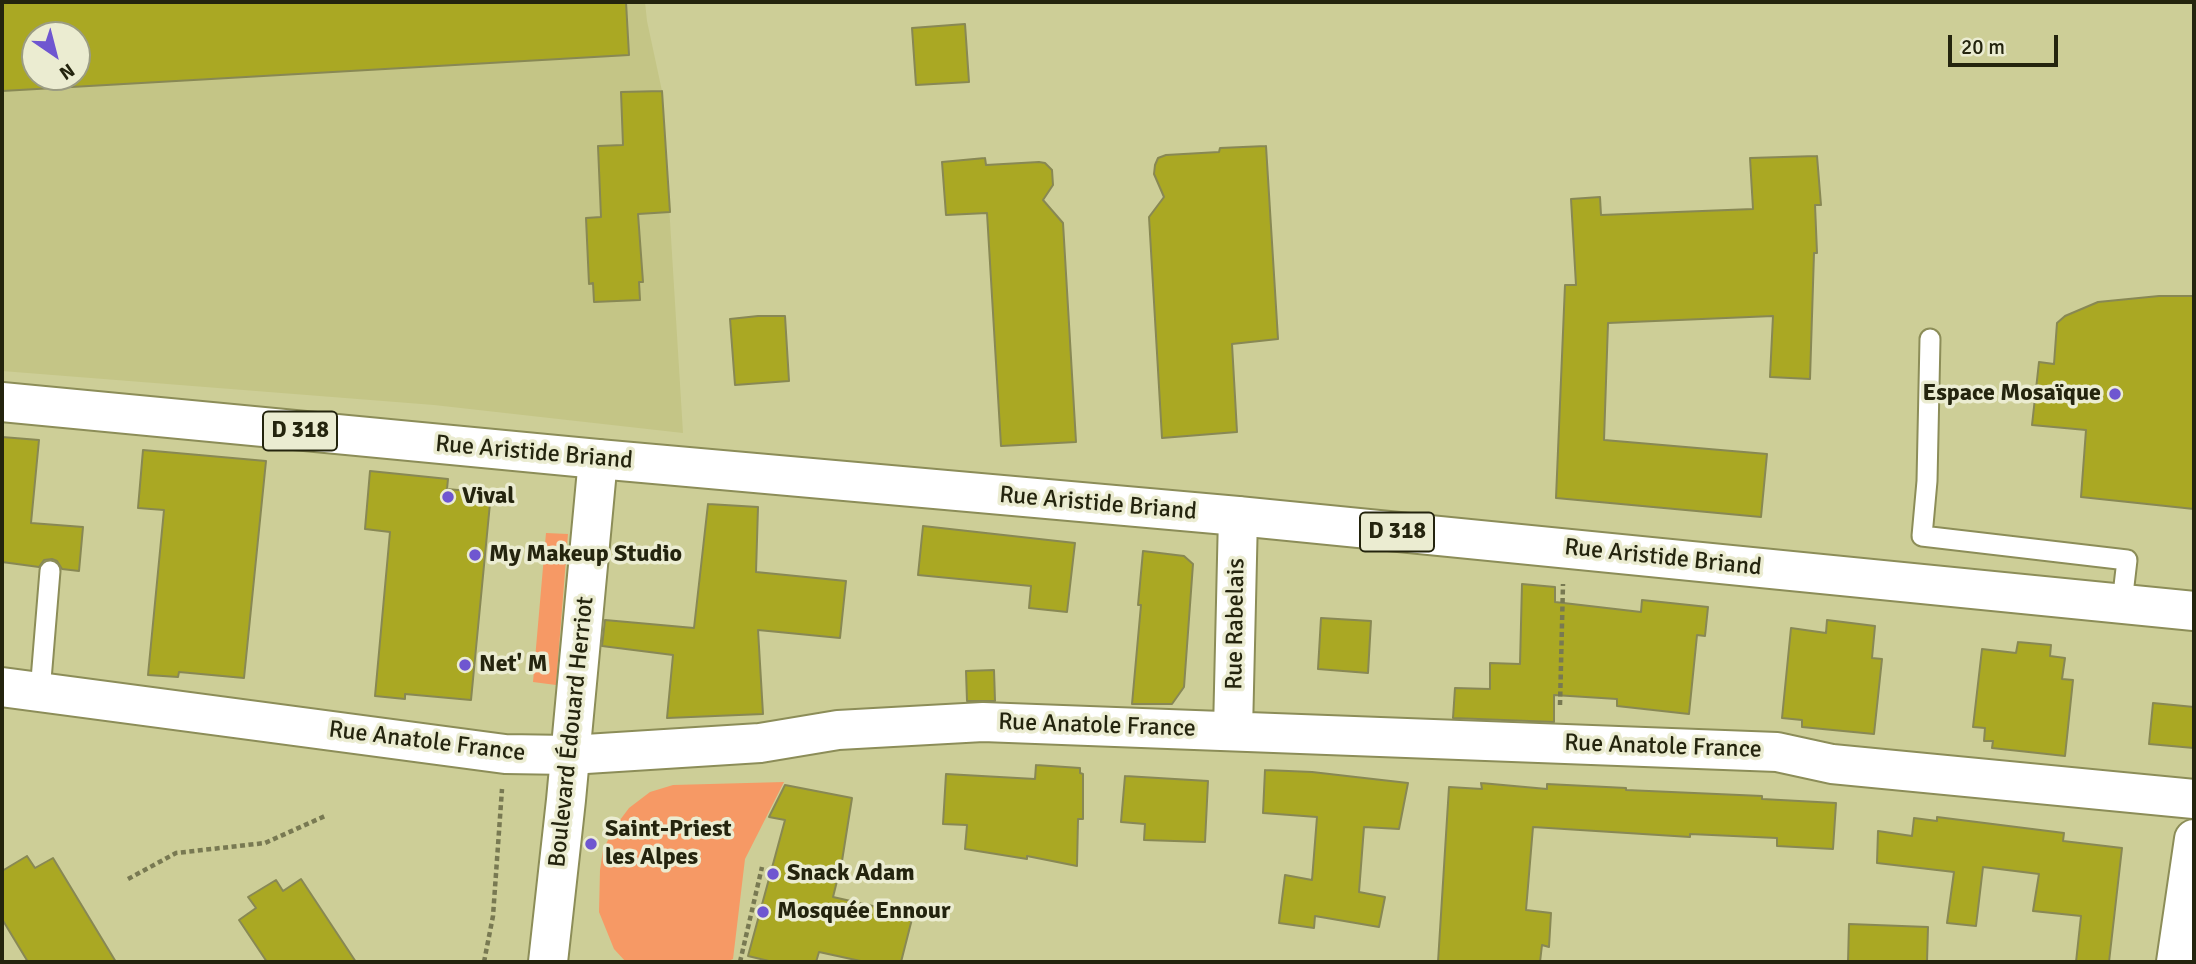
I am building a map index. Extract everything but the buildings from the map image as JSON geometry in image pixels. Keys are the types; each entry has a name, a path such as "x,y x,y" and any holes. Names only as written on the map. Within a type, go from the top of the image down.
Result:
{"main road":[{"name":"Rue Aristide Briand","path":"2,402 1238,516 2194,611"},
{"name":"Boulevard Édouard Herriot","path":"548,962 598,459"},
{"name":"Rue Rabelais","path":"1233,731 1238,516"},
{"name":"Rue Anatole France","path":"2,687 505,754 570,755 760,743 838,730 983,722 1777,752 1832,764 2194,799"},
{"path":"2176,962 2194,839"}],"lane":[{"path":"1930,339 1927,481 1922,536 2127,560 2122,603"},
{"path":"40,692 50,571"}],"path":[{"path":"1560,705 1563,548"},
{"path":"484,962 493,916 505,754"},
{"path":"128,879 176,853 265,843 325,816"},
{"path":"740,962 762,867"}],"shaded area":[{"path":"2,2 645,2 662,91 683,433 434,405 2,371"},
{"path":"546,533 568,534 556,685 533,682"},
{"path":"784,782 745,859 733,959 726,962 626,962 614,949 599,912 603,850 614,828 629,808 650,792 673,785"}],"place":[{"name":"Espace Mosaïque","path":"2115,394"},
{"name":"Vival","path":"448,497"},
{"name":"My Makeup Studio","path":"475,555"},
{"name":"Net' M","path":"465,665"},
{"name":"Saint-Priest les Alpes","path":"591,844"},
{"name":"Snack Adam","path":"773,874"},
{"name":"Mosquée Ennour","path":"763,912"}]}
